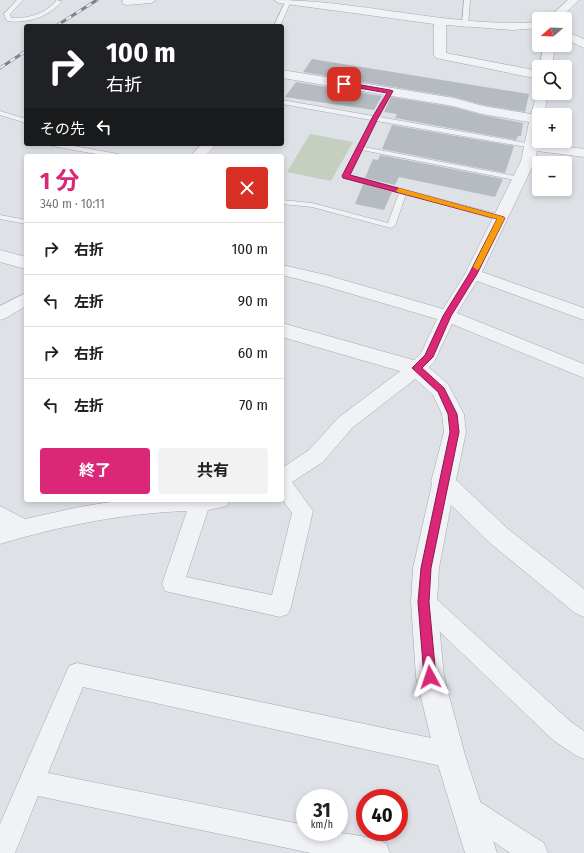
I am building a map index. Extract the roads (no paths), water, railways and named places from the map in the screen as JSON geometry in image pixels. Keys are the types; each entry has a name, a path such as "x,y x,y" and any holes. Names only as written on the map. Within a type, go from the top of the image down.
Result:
{"street":[{"path":"130,0 127,2 151,0"},
{"path":"561,12 574,0"},
{"path":"288,1 362,12 465,24 513,27 532,26"},
{"path":"440,21 440,55 532,74"},
{"path":"572,38 584,44"},
{"path":"284,74 454,102 482,110 532,118"},
{"path":"199,154 208,146"},
{"path":"284,477 316,456 345,423 428,357 447,316 473,274 501,218 528,161 532,146"},
{"path":"547,148 584,153"},
{"path":"0,256 24,262"},
{"path":"284,270 320,279 447,316 584,371"},
{"path":"473,274 584,314"},
{"path":"0,314 24,300"},
{"path":"284,331 416,368 441,390 452,414 455,432 443,482 426,568 424,602 430,677 450,755 481,853"},
{"path":"443,482 499,536 584,605"},
{"path":"210,502 173,584 280,608 303,511 284,487"},
{"path":"0,535 22,528 77,516 161,504 194,502"},
{"path":"0,515 22,528"},
{"path":"424,602 562,732 584,746"},
{"path":"1,853 77,674 450,755"},
{"path":"31,782 376,853"},
{"path":"468,810 534,853"}],"lane":[{"path":"20,0 7,14 9,20 24,20 34,17 55,6 59,1 58,0"},
{"path":"465,24 467,0"},
{"path":"278,24 288,1"},
{"path":"390,91 346,176 501,218"},
{"path":"284,102 532,146"},
{"path":"0,113 24,120"},
{"path":"63,146 107,154"},
{"path":"360,148 520,179"},
{"path":"284,202 312,205 391,226 403,192"},
{"path":"0,217 24,222"}],"railway":[{"path":"59,24 97,0"},
{"path":"0,68 24,52"}]}
